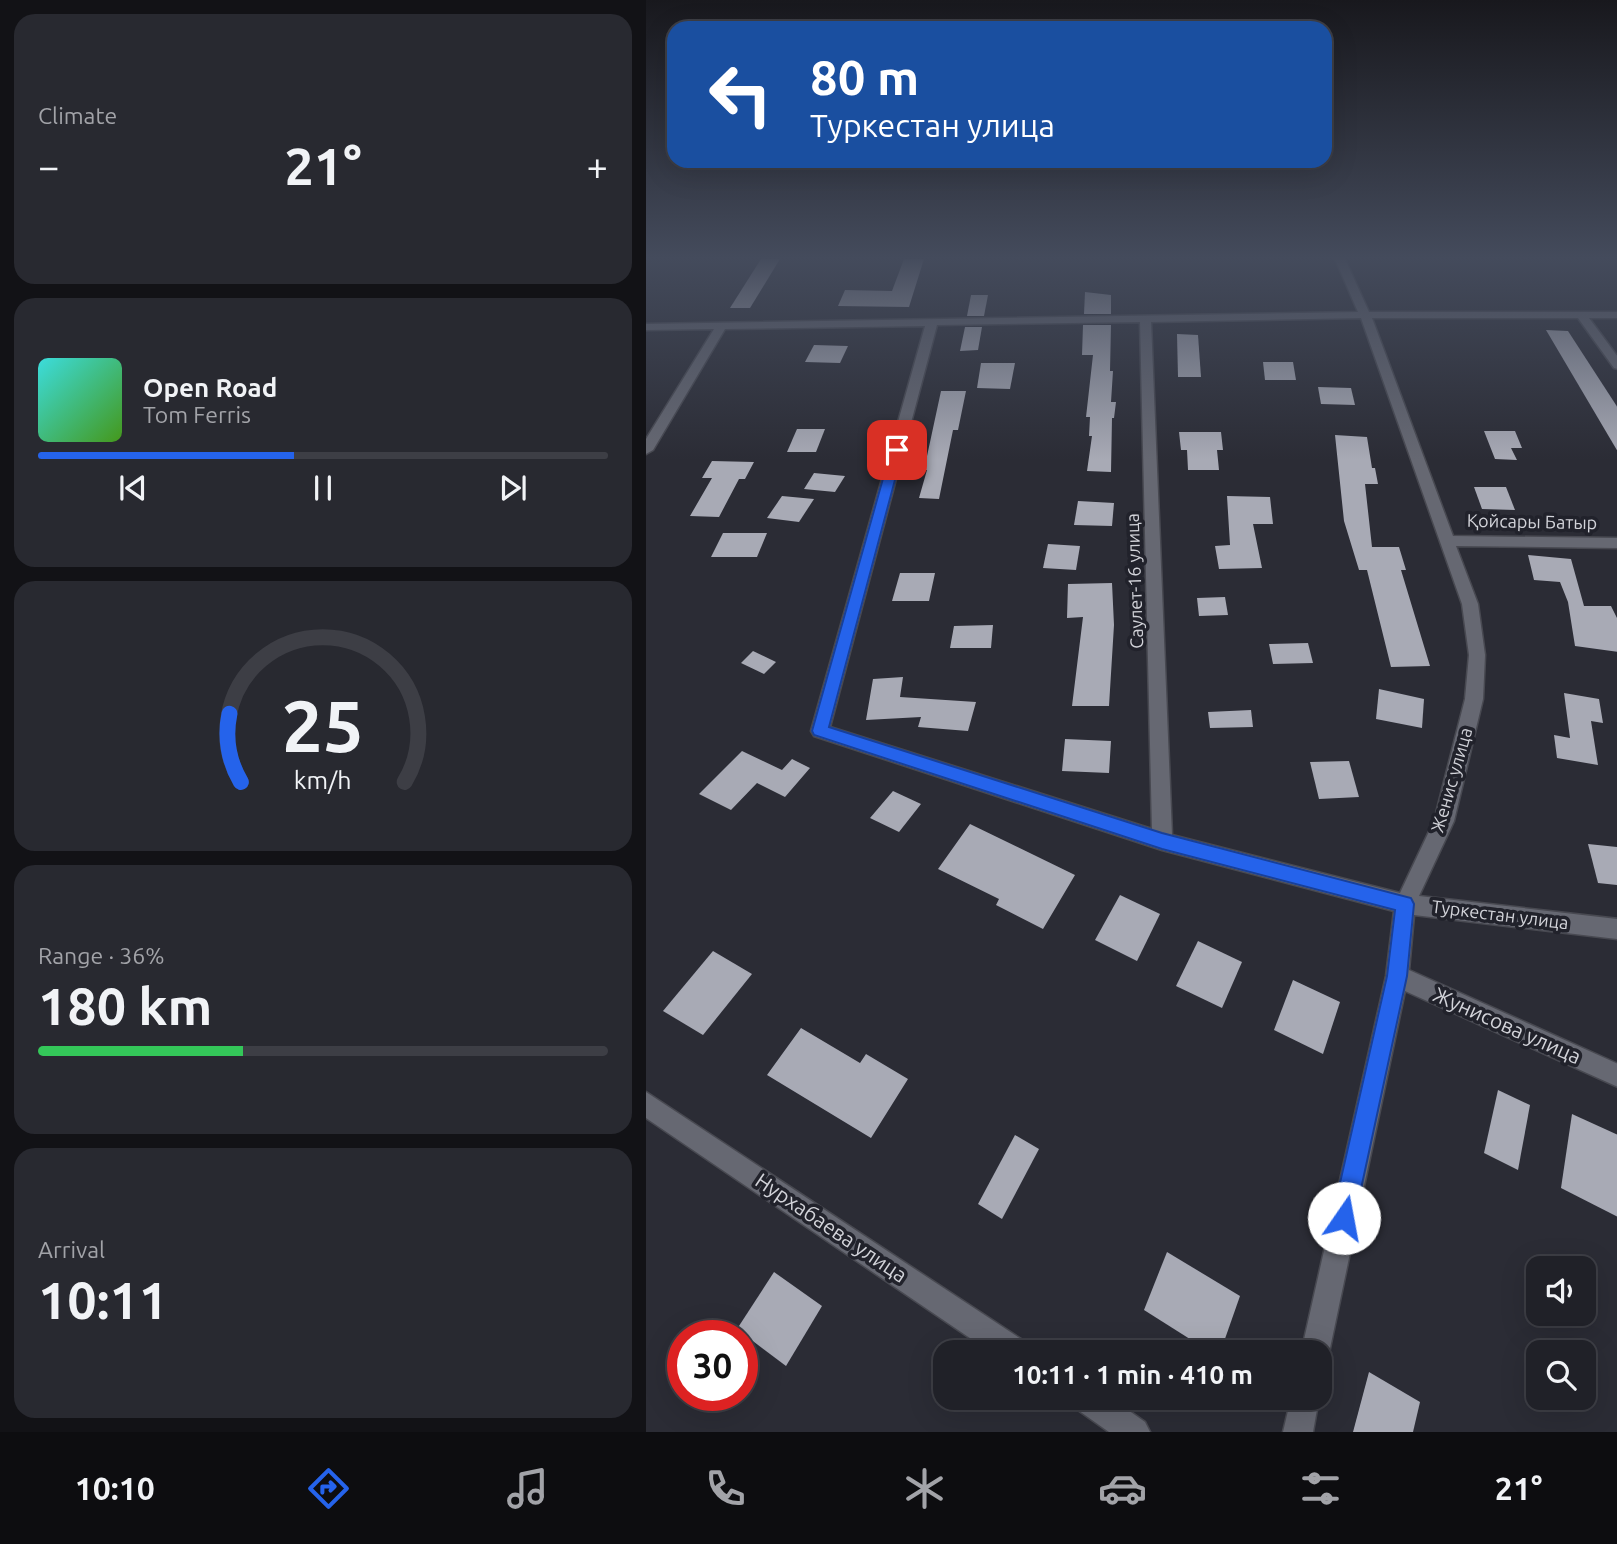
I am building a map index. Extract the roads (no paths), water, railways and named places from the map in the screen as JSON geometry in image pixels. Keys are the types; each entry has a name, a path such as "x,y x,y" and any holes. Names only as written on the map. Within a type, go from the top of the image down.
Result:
{"street":[{"path":"646,327 691,326"},
{"path":"646,450 721,326"},
{"name":"Туркестан улица","path":"931,326 820,731 1162,841 1405,904 1617,929"},
{"name":"Саулет-16 улица","path":"1145,326 1162,841"},
{"name":"Женис улица","path":"1318,1340 1397,976 1405,904 1444,821 1474,699 1477,655 1470,604 1369,326"},
{"path":"1589,326 1617,366"},
{"name":"Қойсары Батыр","path":"1446,541 1617,542"},
{"name":"Жунисова улица","path":"1397,976 1617,1076"},
{"name":"Нурхабаева улица","path":"646,1104 998,1340"},
{"path":"1103,1410 1135,1432"},
{"path":"1298,1432 1303,1410"}]}
